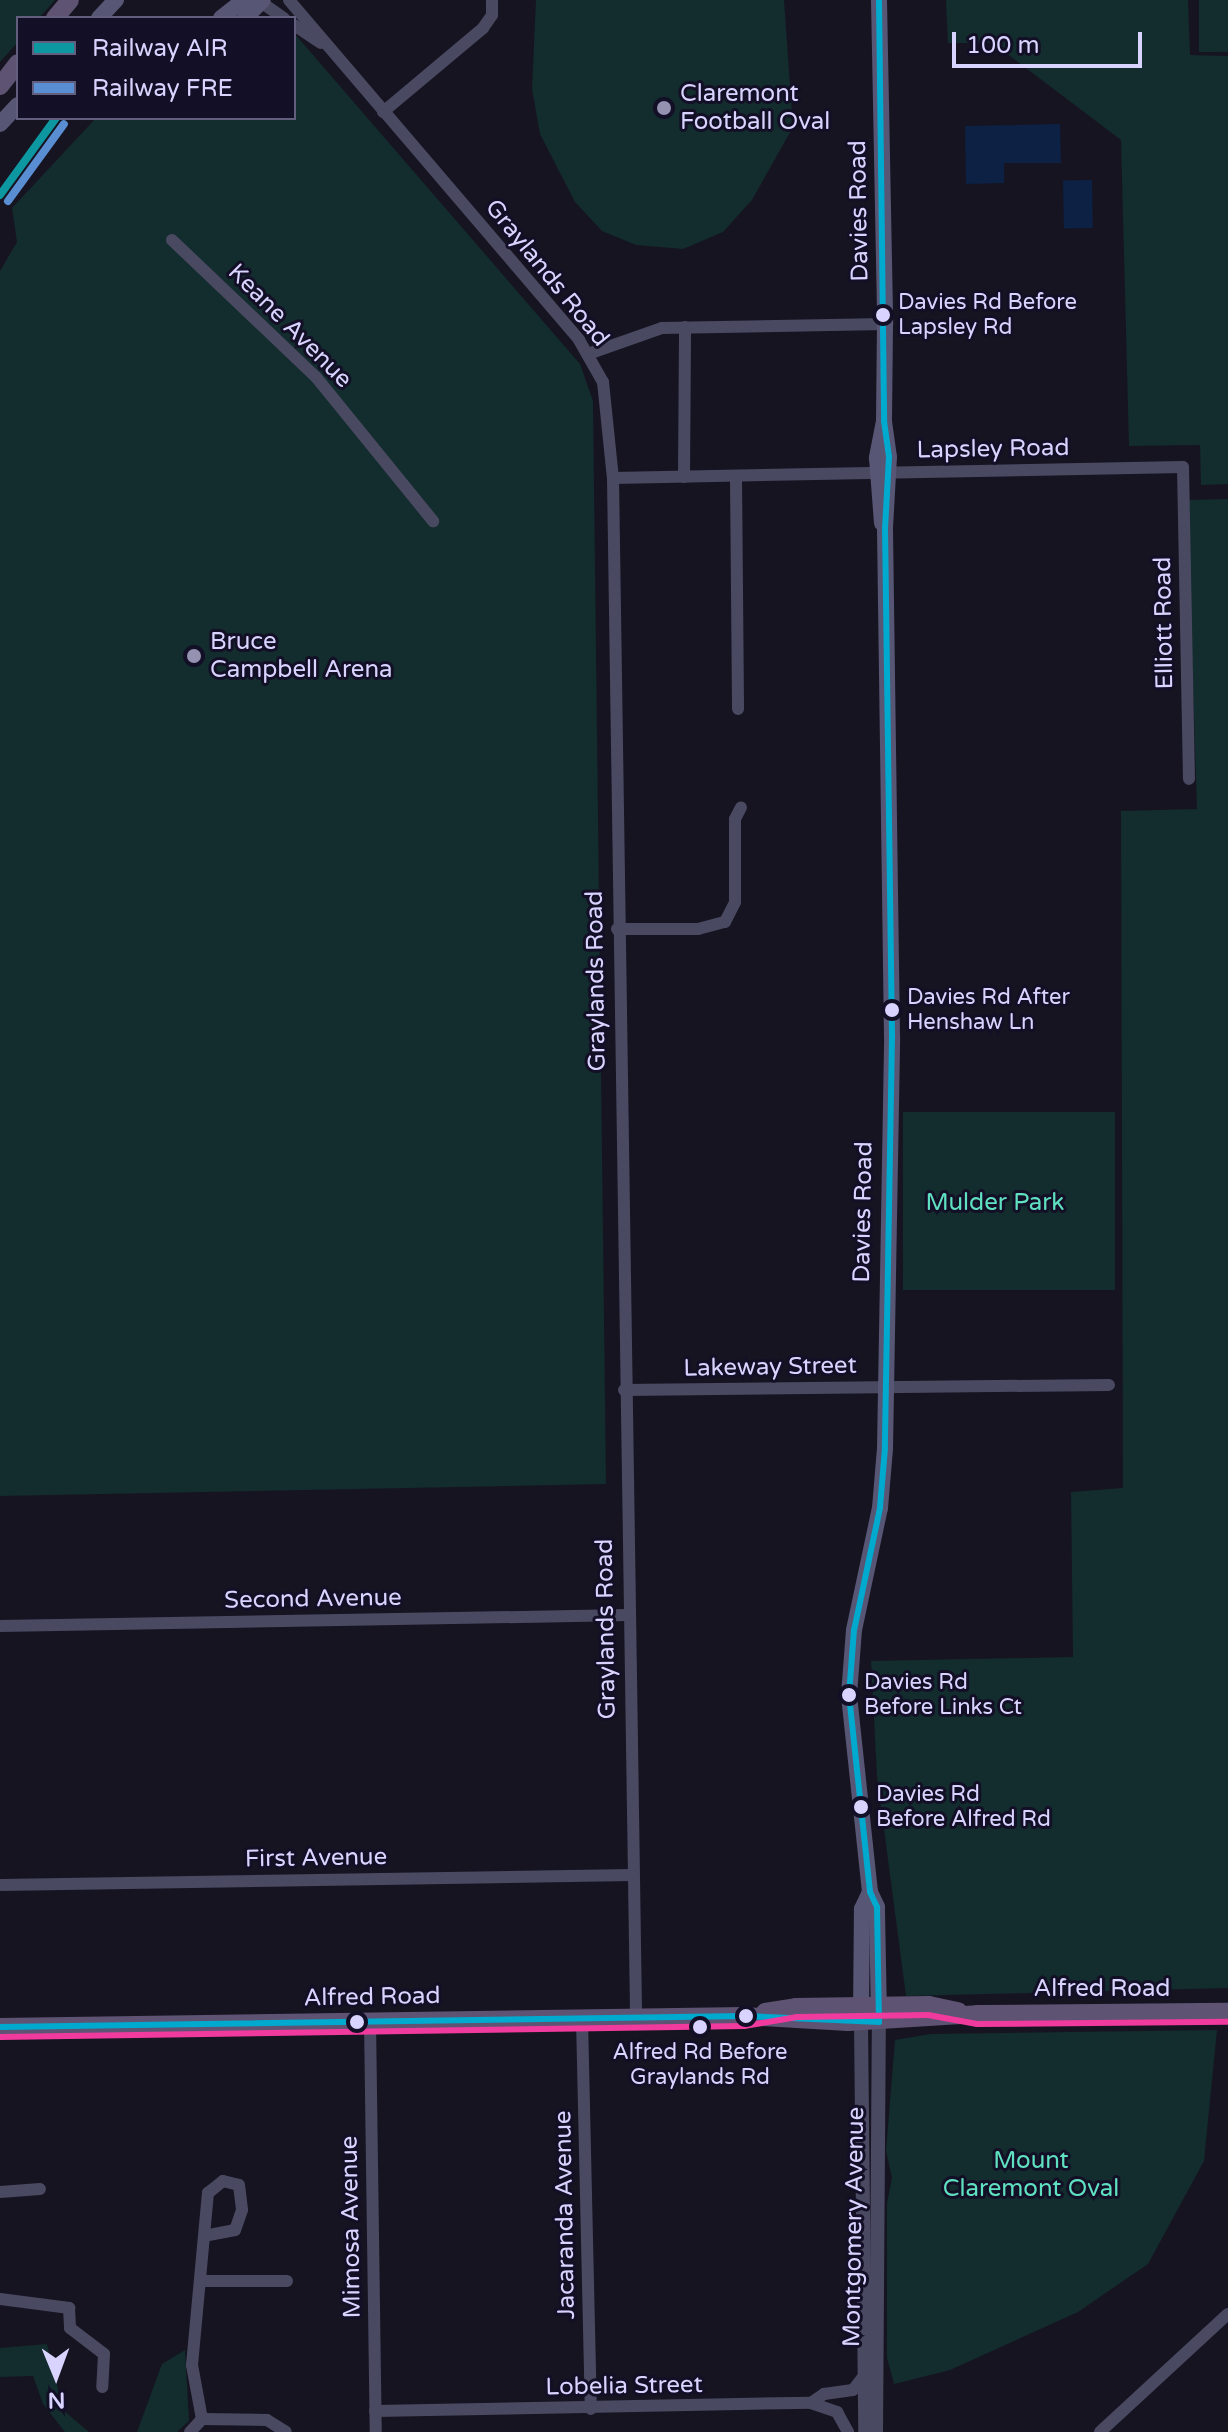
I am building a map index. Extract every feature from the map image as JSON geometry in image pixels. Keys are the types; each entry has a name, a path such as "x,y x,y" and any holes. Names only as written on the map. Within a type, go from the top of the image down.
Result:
{"main road":[{"path":"57,16 70,0"},
{"path":"224,16 244,0"},
{"name":"Davies Road","path":"870,2014 862,1909 870,1892 849,1695 854,1630 882,1493 892,1037 885,528 879,514 884,474 885,324 879,0"},
{"path":"247,16 260,1"},
{"path":"0,86 16,66"},
{"path":"0,124 16,107"},
{"name":"Alfred Road","path":"0,2027 744,2016 796,2007 870,2014 1228,2012"}],"street":[{"name":"Graylands Road","path":"289,0 588,354 603,382 613,478 617,929 636,2018"},
{"path":"383,112 483,28 492,15 492,0"},
{"path":"260,1 281,16"},
{"name":"Graylands Road","path":"296,26 324,45"},
{"name":"Keane Avenue","path":"172,240 316,377 433,521"},
{"path":"588,354 626,344 643,332 685,327 885,324"},
{"path":"684,477 685,327"},
{"name":"Lapsley Road","path":"613,478 1183,467"},
{"name":"Elliott Road","path":"1183,467 1189,779"},
{"path":"736,476 738,709"},
{"path":"617,929 705,928 725,922 735,902 735,819 741,807"},
{"name":"Lakeway Street","path":"624,1390 1109,1385"},
{"name":"Second Avenue","path":"0,1626 628,1615"},
{"name":"First Avenue","path":"0,1885 632,1875"},
{"name":"Montgomery Avenue","path":"865,2432 870,2014"},
{"name":"Jacaranda Avenue","path":"582,2019 591,2409"},
{"name":"Mimosa Avenue","path":"370,2021 376,2432"},
{"path":"202,2419 192,2365 208,2193 223,2181 239,2185 242,2210 235,2230 205,2236"},
{"path":"0,2192 40,2189"},
{"path":"202,2281 287,2281"},
{"path":"0,2299 69,2308 70,2328 104,2354 102,2387"},
{"path":"1100,2432 1228,2314"},
{"name":"Montgomery Avenue","path":"867,2367 876,2432"},
{"name":"Lobelia Street","path":"375,2411 811,2403 824,2394 853,2390 867,2367"},
{"path":"811,2403 837,2412 848,2432"},
{"path":"190,2432 202,2419 267,2420 286,2432"}],"green space":[{"path":"0,0 55,0 41,16 16,16 16,44 0,62"},
{"name":"Claremont Football Oval","path":"536,0 784,0 793,127 752,200 723,232 683,249 636,245 602,231 575,202 540,134 532,89"},
{"path":"946,0 1188,0 1190,55 1228,56 1228,484 1201,485 1200,445 1129,446 1121,140 993,43 948,43"},
{"path":"1199,0 1228,0 1228,52 1199,52"},
{"path":"296,35 580,364 593,401 606,1484 0,1496 0,271 17,242 12,208 94,120 296,120"},
{"path":"1228,499 1228,1988 906,1996 877,1776 871,1661 1073,1657 1071,1492 1123,1488 1121,811 1197,809 1187,500"},
{"name":"Mulder Park","path":"903,1112 1115,1112 1115,1290 903,1290"},
{"name":"Mount Claremont Oval","path":"1217,2030 1204,2161 1148,2264 1078,2312 950,2370 894,2384 887,2358 887,2203 892,2178 886,2151 895,2040 931,2034"},
{"path":"47,2344 63,2410 89,2432 65,2432 43,2404 33,2376 0,2377 0,2348"},
{"path":"185,2350 189,2421 177,2432 137,2432 162,2364"}],"water":[{"path":"1060,124 1061,163 1004,163 1004,183 966,184 965,126"},
{"path":"1092,180 1093,228 1064,228 1063,181"}],"rail line":[{"name":"AIR","path":"0,195 55,120"},
{"name":"FRE","path":"8,201 64,124"}],"transit line":[{"path":"879,0 884,421 889,457 885,528 892,1037 885,1448 880,1508 854,1630 849,1695 870,1892 877,1907 879,2022"},
{"path":"0,2037 744,2026 797,2017 928,2015 977,2024 1228,2022"},
{"path":"0,2027 744,2016 879,2022"}],"place":[{"name":"Claremont Football Oval","path":"664,108"},
{"name":"Davies Rd Before Lapsley Rd","path":"883,315"},
{"name":"Bruce Campbell Arena","path":"194,656"},
{"name":"Davies Rd After Henshaw Ln","path":"892,1010"},
{"name":"Davies Rd Before Links Ct","path":"849,1695"},
{"name":"Davies Rd Before Alfred Rd","path":"861,1807"},
{"name":"Alfred Rd Before Graylands Rd","path":"700,2027"}]}
